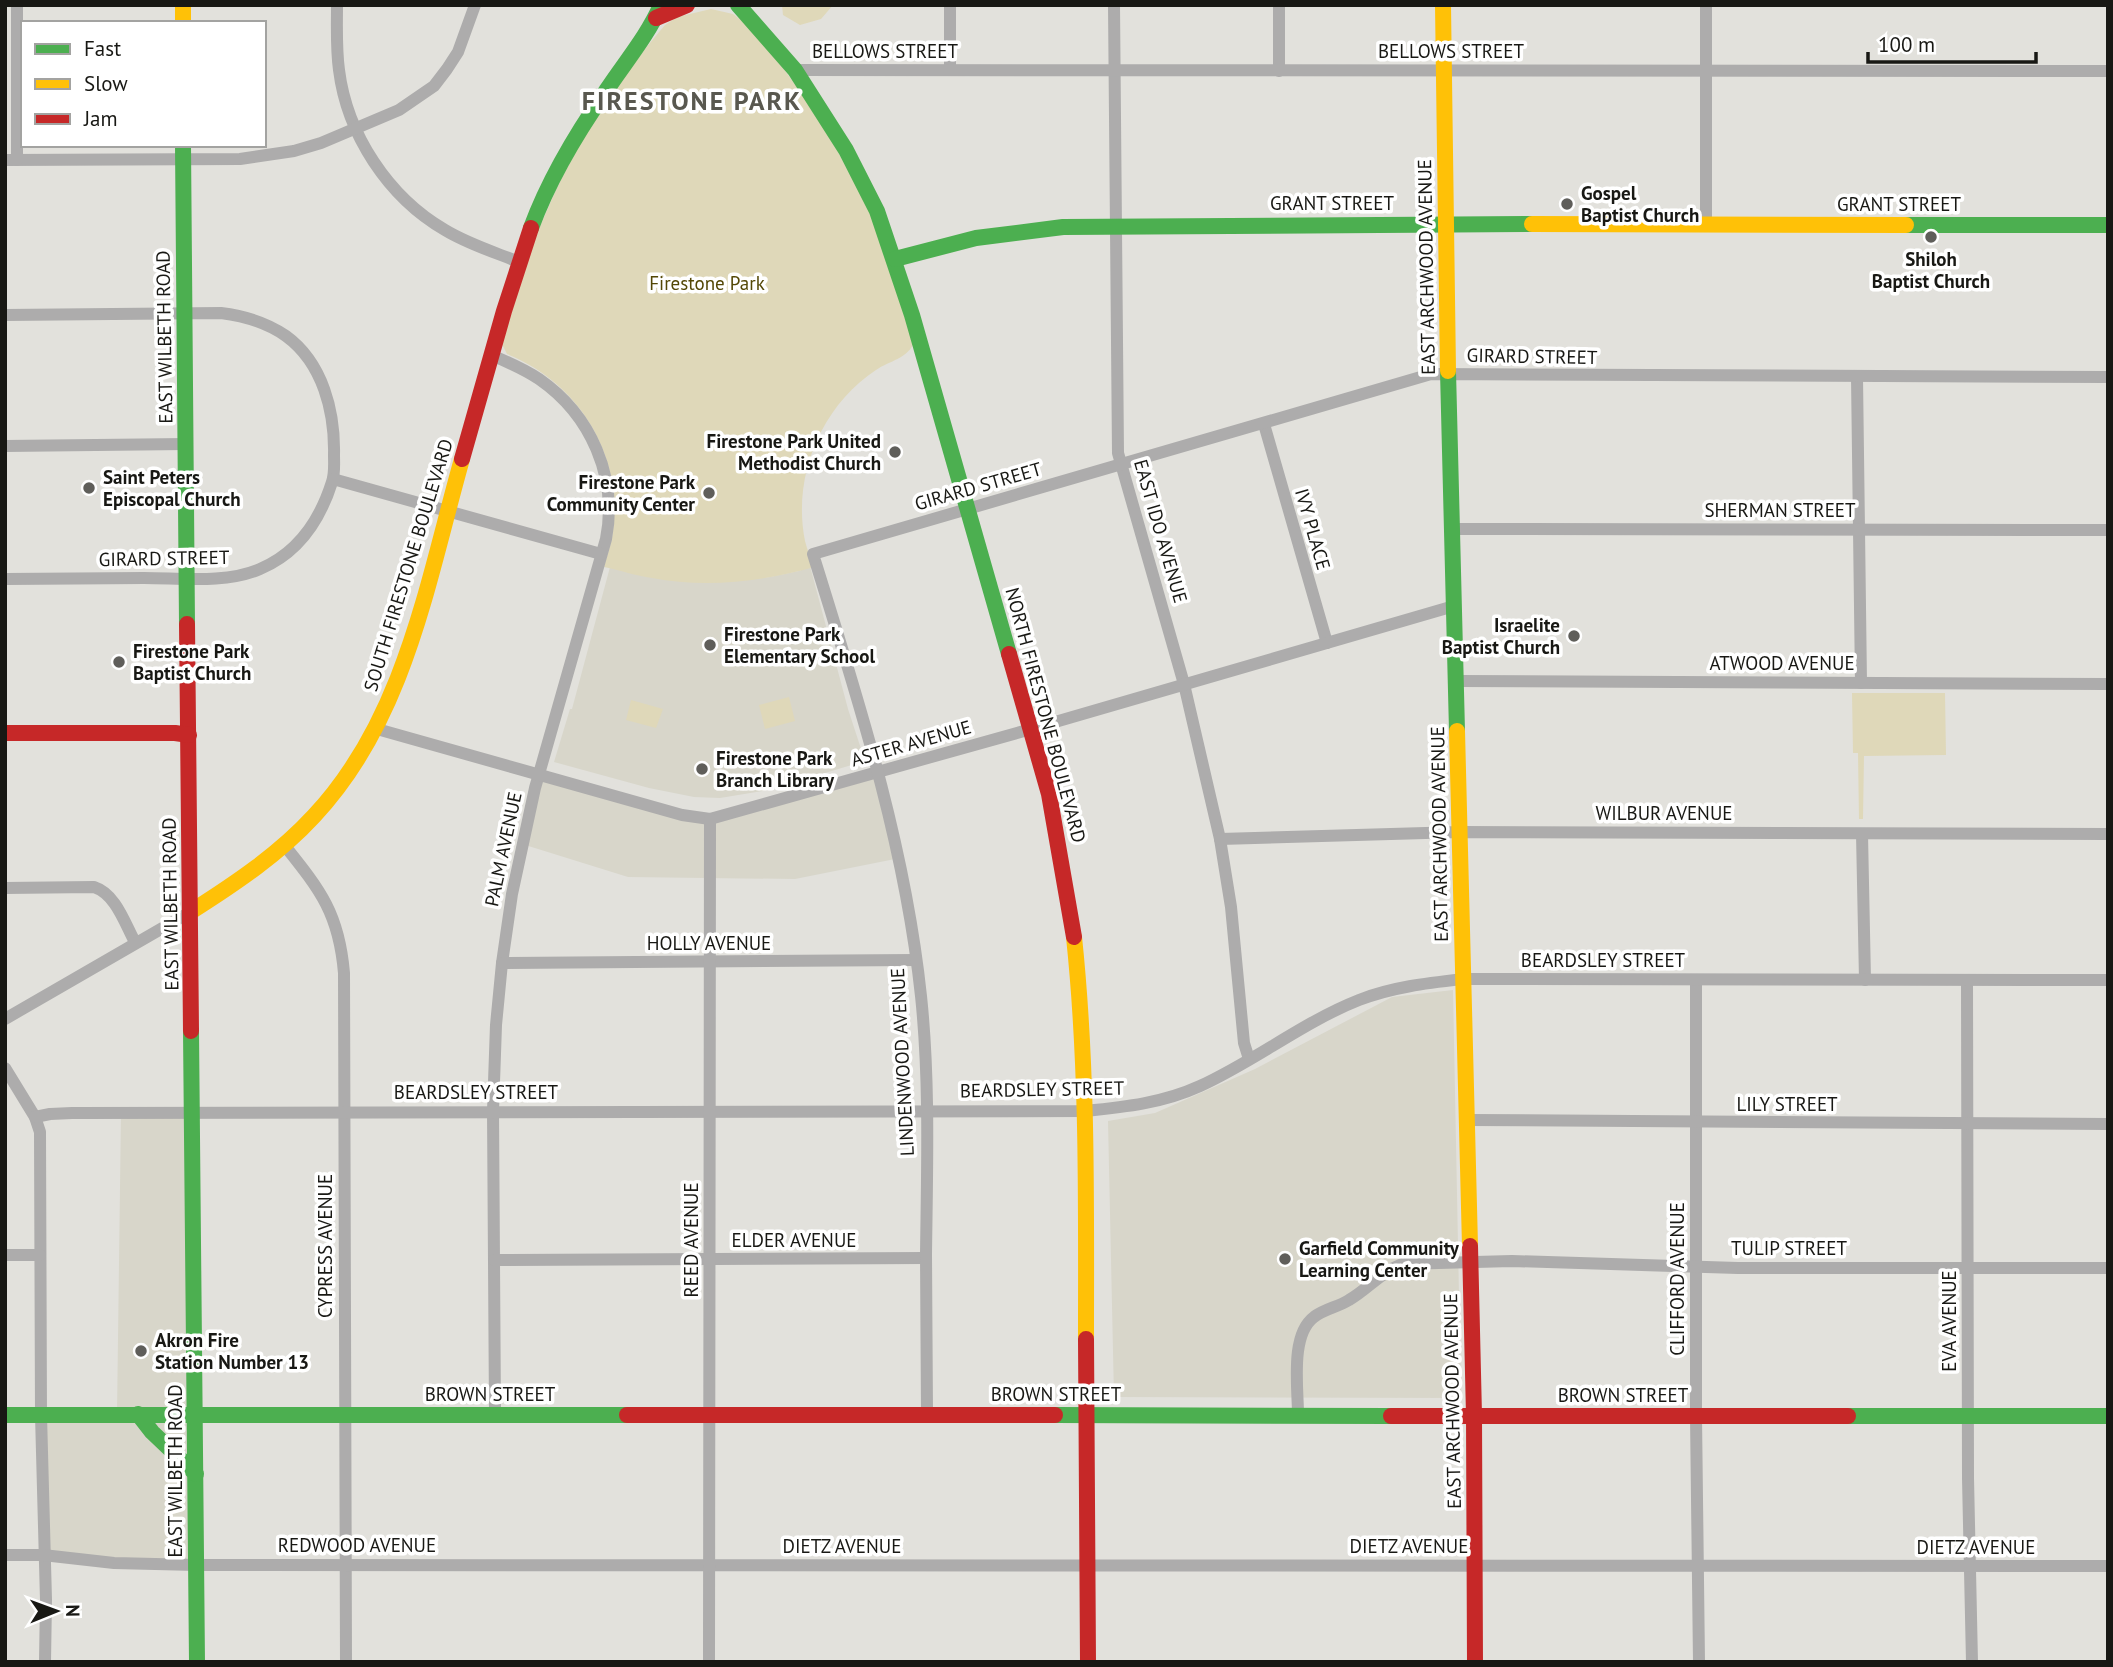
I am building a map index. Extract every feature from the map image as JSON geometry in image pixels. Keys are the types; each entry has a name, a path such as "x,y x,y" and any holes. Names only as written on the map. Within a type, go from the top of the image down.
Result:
{"main road":[{"name":"SOUTH FIRESTONE BOULEVARD","path":"192,911 233,885 285,846 337,790 377,729 406,659 491,355 519,262 541,204 578,133 636,51 658,11 687,5"},
{"name":"NORTH FIRESTONE BOULEVARD","path":"738,5 795,70 855,167 877,211 895,259 1031,729 1060,847 1074,934 1082,1012 1086,1111 1088,1662"},
{"name":"EAST ARCHWOOD AVENUE","path":"1443,5 1448,374 1467,1120 1466,1185 1474,1415 1475,1662"},
{"name":"EAST WILBETH ROAD","path":"183,152 197,1662"},
{"name":"GRANT STREET","path":"895,259 932,248 1011,232 1116,225 2108,225"},
{"path":"5,733 189,735"},
{"path":"138,1414 152,1432 196,1474"},
{"name":"BROWN STREET","path":"5,1415 2108,1416"}],"street":[{"path":"337,5 339,70 355,130 373,161 394,187 421,213 461,239 519,262"},
{"path":"5,6 17,6 11,160 183,152 257,158 294,151 355,130 409,104 434,86 458,52 475,5"},
{"path":"950,5 950,70"},
{"name":"EAST IDO AVENUE","path":"1114,5 1117,439 1121,465 1184,684 1220,839 1232,918 1244,1042 1249,1059"},
{"path":"1279,5 1279,71"},
{"path":"1706,5 1706,224"},
{"name":"BELLOWS STREET","path":"795,70 2108,71"},
{"path":"5,315 221,313 244,316 278,331 300,349 311,364 328,398 334,442 333,479 601,554"},
{"name":"PALM AVENUE","path":"491,355 524,370 558,394 576,413 588,430 603,465 608,491 608,529 539,773 512,894 502,962 496,1025 493,1111 495,1414"},
{"name":"GIRARD STREET","path":"813,554 1431,374 2108,377"},
{"path":"1857,377 1861,683"},
{"name":"IVY PLACE","path":"1264,424 1327,643"},
{"path":"5,446 186,444"},
{"name":"GIRARD STREET","path":"5,579 188,579 246,574 286,554 301,541 314,523 333,479"},
{"name":"SHERMAN STREET","path":"1452,529 2108,530"},
{"name":"LINDENWOOD AVENUE","path":"813,554 879,772 903,874 916,960 924,1031 927,1110 928,1414"},
{"name":"ASTER AVENUE","path":"377,729 682,815 710,819 1454,606"},
{"name":"ATWOOD AVENUE","path":"1457,681 2108,684"},
{"name":"REED AVENUE","path":"709,1662 710,819"},
{"name":"WILBUR AVENUE","path":"1220,839 1460,832 2108,834"},
{"path":"1862,834 1865,980"},
{"name":"CYPRESS AVENUE","path":"285,846 322,895 336,925 342,947 346,1662"},
{"path":"5,888 94,887 102,890 111,899 135,942"},
{"name":"SOUTH FIRESTONE BOULEVARD","path":"5,1019 192,911"},
{"name":"HOLLY AVENUE","path":"502,962 916,960"},
{"name":"BEARDSLEY STREET","path":"35,1117 72,1113 193,1112 1086,1111 1130,1107 1164,1099 1199,1086 1361,999 1422,983 1463,979 2108,980"},
{"name":"CLIFFORD AVENUE","path":"1696,980 1695,1266 1699,1662"},
{"name":"EVA AVENUE","path":"1968,981 1968,1415 1972,1662"},
{"path":"5,1068 35,1117 40,1132 45,1662"},
{"name":"LILY STREET","path":"1467,1120 1697,1124 2108,1124"},
{"path":"5,1255 40,1255"},
{"name":"ELDER AVENUE","path":"494,1260 926,1258"},
{"name":"TULIP STREET","path":"1298,1415 1298,1343 1304,1328 1315,1316 1349,1300 1388,1269 1402,1264 1590,1262 1695,1266 2108,1268"},
{"name":"REDWOOD AVENUE","path":"5,1555 43,1555 114,1563 196,1565 709,1566"},
{"name":"DIETZ AVENUE","path":"709,1566 2108,1566"}],"shaded area":[{"path":"810,566 848,709 865,761 768,790 720,798 694,797 649,788 554,762 572,709 610,567 675,581 725,582 770,577"},
{"path":"879,772 900,858 795,879 628,877 522,844 539,773 710,819"},
{"name":"Garfield Community Learning Center","path":"1453,990 1461,1398 1114,1397 1108,1121 1155,1113 1255,1069 1392,997"},
{"path":"193,1112 196,1565 43,1555 41,1415 117,1414 121,1113"}],"green space":[{"path":"782,5 833,5 821,19 800,25 783,15"},
{"name":"Firestone Park","path":"711,9 733,14 750,27 822,122 870,212 914,342 903,356 876,370 857,385 826,423 815,445 807,468 802,517 805,541 814,567 754,580 692,583 646,577 604,567 612,535 614,502 611,474 603,448 574,402 532,366 507,354 502,344 522,275 541,225 571,160 600,112 665,25 677,17"},
{"path":"1852,693 1945,693 1946,755 1864,756 1863,819 1859,819 1858,753 1853,753"},
{"path":"789,697 795,721 765,729 759,705"},
{"path":"631,700 663,709 656,728 626,720"}],"traffic: fast":[{"path":"531,228 546,192 574,140 642,39 661,5"},
{"path":"738,5 795,70 846,150 877,211 912,315 1009,654"},
{"path":"183,147 187,624"},
{"path":"895,259 976,238 1063,227 1532,224"},
{"path":"1906,225 2108,225"},
{"path":"1448,371 1457,731"},
{"path":"191,1031 197,1662"},
{"path":"138,1414 152,1432 196,1474"},
{"path":"5,1415 627,1415"},
{"path":"1055,1415 1391,1416"},
{"path":"1848,1416 2108,1416"}],"traffic: slow":[{"path":"183,5 183,21"},
{"path":"1443,5 1448,371"},
{"path":"1532,224 1906,225"},
{"path":"192,911 256,867 301,830 345,778 371,737 409,648 462,459"},
{"path":"1457,731 1470,1246"},
{"path":"1074,937 1084,1087 1086,1339"}],"traffic: jam":[{"path":"656,18 687,5"},
{"path":"462,459 504,311 531,228"},
{"path":"187,624 191,1031"},
{"path":"1009,654 1049,794 1074,937"},
{"path":"5,733 189,735"},
{"path":"1470,1246 1475,1662"},
{"path":"1086,1339 1088,1662"},
{"path":"627,1415 1055,1415"},
{"path":"1391,1416 1848,1416"}],"place":[{"name":"Gospel Baptist Church","path":"1567,204"},
{"name":"Shiloh Baptist Church","path":"1931,237"},
{"name":"Firestone Park United Methodist Church","path":"895,452"},
{"name":"Saint Peters Episcopal Church","path":"89,488"},
{"name":"Firestone Park Community Center","path":"709,493"},
{"name":"Israelite Baptist Church","path":"1574,636"},
{"name":"Firestone Park Elementary School","path":"710,645"},
{"name":"Firestone Park Baptist Church","path":"119,662"},
{"name":"Firestone Park Branch Library","path":"702,769"},
{"name":"Garfield Community Learning Center","path":"1285,1259"},
{"name":"Akron Fire Station Number 13","path":"141,1351"}],"district":[{"name":"FIRESTONE PARK","path":"692,100"}]}
